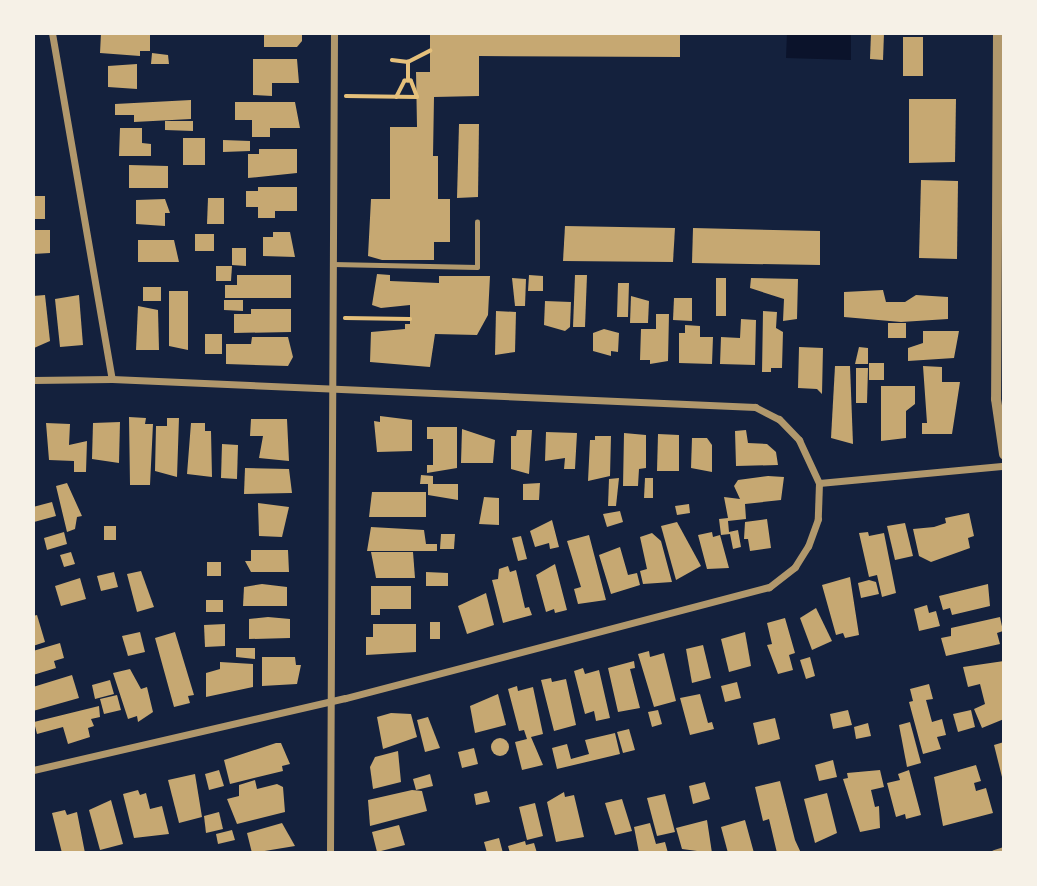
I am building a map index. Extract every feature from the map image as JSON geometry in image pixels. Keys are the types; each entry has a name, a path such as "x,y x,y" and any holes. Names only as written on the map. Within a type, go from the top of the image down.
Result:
{"street":[{"path":"52,33 112,379"},
{"path":"330,853 334,33"},
{"path":"998,33 1001,134 996,399 1004,454"},
{"path":"33,380 112,379 755,407 779,419 800,440 819,483 818,519 808,546 795,567 769,587 330,700 33,770"},
{"path":"819,483 1004,466"},
{"path":"994,853 1004,850"}],"lane":[{"path":"332,264 477,267 477,222"}],"path":[{"path":"392,60 408,62 430,51"},
{"path":"333,96 417,97 408,81 408,62"},
{"path":"397,97 408,81"},
{"path":"332,318 410,319"}],"water":[{"path":"787,33 851,33 851,60 786,58"}],"building":[{"path":"101,33 150,33 150,51 140,51 140,56 100,53"},
{"path":"264,33 302,33 302,41 297,47 264,47"},
{"path":"430,33 680,33 680,57 479,56 479,96 434,97 433,156 438,156 438,199 450,199 450,242 434,242 434,260 382,260 368,256 371,199 390,199 390,127 417,127 416,72 430,72"},
{"path":"871,33 884,33 883,60 870,59"},
{"path":"903,37 923,37 923,76 903,76"},
{"path":"152,53 168,55 169,64 151,64"},
{"path":"253,59 297,59 299,83 272,83 272,96 253,95"},
{"path":"137,64 137,89 108,87 108,66"},
{"path":"909,99 956,99 955,162 909,163"},
{"path":"191,100 191,119 134,122 134,115 115,115 115,104"},
{"path":"235,102 295,102 300,128 270,128 270,137 252,137 252,120 235,120"},
{"path":"165,121 193,121 193,131 165,130"},
{"path":"459,124 479,124 478,197 457,198"},
{"path":"120,128 142,128 142,143 151,144 151,156 119,156"},
{"path":"183,138 205,138 205,165 183,165"},
{"path":"223,140 250,141 250,151 223,152"},
{"path":"259,149 297,149 297,173 248,178 248,154 259,154"},
{"path":"129,165 168,166 168,188 129,188"},
{"path":"921,180 958,181 957,259 919,258"},
{"path":"258,187 297,187 297,211 275,211 275,218 258,218 258,207 246,207 246,191 258,191"},
{"path":"33,196 45,196 45,219 33,219"},
{"path":"208,198 224,198 224,224 207,224"},
{"path":"165,199 170,213 165,213 165,226 136,224 136,200"},
{"path":"565,226 675,228 673,262 563,261"},
{"path":"693,228 820,231 820,265 692,263"},
{"path":"33,230 50,230 50,253 33,254"},
{"path":"273,232 290,232 295,257 263,256 263,237 273,237"},
{"path":"195,234 214,234 214,251 195,251"},
{"path":"138,240 174,240 179,262 138,262"},
{"path":"232,248 246,248 246,266 232,265"},
{"path":"216,266 232,266 231,281 216,281"},
{"path":"377,274 390,275 390,281 439,283 439,276 490,276 488,315 477,335 435,334 430,367 370,362 371,332 405,329 405,324 410,324 410,305 381,308 372,305"},
{"path":"237,275 291,275 291,298 225,298 225,285 237,285"},
{"path":"529,275 543,276 543,291 528,291"},
{"path":"575,275 587,275 585,327 573,327"},
{"path":"512,278 526,279 525,306 515,306"},
{"path":"716,278 726,278 726,316 716,316"},
{"path":"751,278 798,279 797,319 783,321 784,299 750,288"},
{"path":"618,283 629,283 628,317 617,317"},
{"path":"143,287 161,287 161,301 143,301"},
{"path":"883,290 886,302 905,302 916,295 948,297 948,319 901,322 844,317 844,292"},
{"path":"169,291 188,291 188,350 169,346"},
{"path":"45,295 50,341 34,348 33,296"},
{"path":"79,295 83,345 60,347 55,299"},
{"path":"631,296 649,301 648,323 630,323"},
{"path":"674,298 692,298 692,321 673,320"},
{"path":"224,300 243,300 243,311 224,310"},
{"path":"545,301 571,302 570,327 565,331 544,325"},
{"path":"138,306 158,310 159,350 136,350"},
{"path":"251,309 291,309 291,332 234,333 234,314 251,314"},
{"path":"496,311 516,312 515,352 495,355"},
{"path":"763,311 777,312 776,328 783,332 782,368 771,368 771,372 762,372"},
{"path":"656,314 669,314 668,361 650,364 650,360 640,360 641,329 656,329"},
{"path":"741,319 756,320 755,365 720,364 721,337 740,338"},
{"path":"888,323 906,323 906,338 888,338"},
{"path":"685,325 700,326 700,337 713,337 712,364 679,363 679,333 685,333"},
{"path":"604,329 619,333 618,352 611,351 611,356 593,351 593,333"},
{"path":"923,331 959,331 954,358 908,361 908,348 923,343"},
{"path":"205,334 222,334 222,354 205,354"},
{"path":"252,337 288,337 293,357 288,366 226,364 226,344 251,344"},
{"path":"799,347 823,348 822,394 817,389 798,388"},
{"path":"859,347 868,348 868,364 855,364"},
{"path":"869,363 884,363 884,380 869,380"},
{"path":"835,366 850,366 853,444 831,438"},
{"path":"923,366 942,367 942,382 960,382 952,434 922,434 922,423 927,423"},
{"path":"856,368 868,368 867,403 856,403"},
{"path":"881,386 915,386 915,404 906,411 906,438 881,441"},
{"path":"380,416 412,420 412,451 377,452 374,421 380,422"},
{"path":"129,417 146,418 145,424 153,424 150,485 130,485"},
{"path":"167,418 179,418 177,477 155,471 156,426 167,426"},
{"path":"251,419 287,419 289,461 259,458 263,436 250,436"},
{"path":"120,422 119,463 92,459 93,423"},
{"path":"46,423 70,424 69,445 87,441 86,472 74,472 74,461 49,460"},
{"path":"191,423 205,423 205,431 211,431 212,477 187,474"},
{"path":"427,427 457,427 457,468 427,473 427,465 433,465 433,439 427,439"},
{"path":"462,429 495,440 493,463 461,463"},
{"path":"517,430 532,430 529,474 511,469 511,436 516,436"},
{"path":"746,430 748,443 767,444 776,452 778,465 736,466 735,431"},
{"path":"546,432 577,433 575,469 564,469 565,458 545,461"},
{"path":"624,433 646,435 646,468 639,469 638,486 623,486"},
{"path":"658,434 679,435 679,471 657,471"},
{"path":"595,436 611,436 610,476 588,481 590,440 595,440"},
{"path":"692,438 707,438 712,445 712,472 691,468"},
{"path":"222,444 238,445 237,479 221,478"},
{"path":"245,468 289,469 292,493 244,494"},
{"path":"421,475 433,476 433,484 458,484 458,500 428,495 428,484 420,484"},
{"path":"784,477 781,500 745,504 746,519 728,521 729,532 738,530 741,547 733,549 730,534 721,535 719,519 728,518 724,497 740,499 734,486 738,480"},
{"path":"619,478 616,506 608,506 609,479"},
{"path":"645,478 653,478 653,498 644,498"},
{"path":"67,483 82,516 77,517 75,529 67,532 56,486"},
{"path":"540,483 539,500 523,500 523,484"},
{"path":"372,492 426,492 426,517 369,517"},
{"path":"484,497 499,498 499,525 479,524"},
{"path":"52,502 56,516 34,522 33,507"},
{"path":"258,503 289,507 282,537 259,536"},
{"path":"689,504 690,513 677,515 675,506"},
{"path":"620,511 623,522 607,527 603,514"},
{"path":"969,513 974,536 968,538 970,548 931,562 919,556 913,529 934,527 946,523 945,518"},
{"path":"767,519 771,548 750,551 748,539 744,539 745,522"},
{"path":"552,520 559,547 550,549 549,543 535,547 530,531"},
{"path":"677,522 701,566 676,580 661,526"},
{"path":"905,523 913,556 895,560 887,526"},
{"path":"104,526 116,526 116,540 104,540"},
{"path":"371,527 424,530 426,544 437,544 437,551 367,551"},
{"path":"64,532 67,544 47,550 44,538"},
{"path":"712,532 713,537 720,535 729,568 707,569 698,535"},
{"path":"868,532 869,536 884,533 896,593 882,597 877,575 869,577 859,533"},
{"path":"652,533 661,541 672,582 643,584 640,571 647,569 640,537"},
{"path":"441,534 455,534 454,549 440,549"},
{"path":"589,535 606,600 578,604 574,589 581,587 567,541"},
{"path":"521,536 527,559 518,561 512,538"},
{"path":"620,547 628,575 637,573 640,585 611,594 599,555"},
{"path":"251,550 288,550 289,572 251,572 245,561 251,561"},
{"path":"71,552 75,564 64,567 60,555"},
{"path":"371,552 413,552 415,578 376,578"},
{"path":"207,562 221,562 221,576 207,576"},
{"path":"555,564 567,610 555,613 554,609 546,612 536,575"},
{"path":"508,566 510,572 516,570 525,608 529,607 532,615 503,623 492,580 498,579 499,569"},
{"path":"141,571 154,607 137,612 127,574"},
{"path":"114,572 118,587 101,591 97,576"},
{"path":"426,572 448,573 448,586 426,586"},
{"path":"850,577 859,635 845,638 843,633 836,635 822,585"},
{"path":"80,578 86,599 61,606 55,586"},
{"path":"869,580 876,582 879,594 861,598 858,583"},
{"path":"262,584 287,587 287,606 243,606 244,587"},
{"path":"988,584 990,606 952,615 950,608 943,610 939,596"},
{"path":"371,586 411,586 411,609 380,609 380,615 371,615"},
{"path":"486,593 494,625 467,634 458,606"},
{"path":"206,600 223,600 223,612 206,612"},
{"path":"927,605 929,613 936,611 940,626 919,631 914,609"},
{"path":"816,608 832,641 812,650 800,618"},
{"path":"37,615 45,642 33,646 33,616"},
{"path":"1000,617 1003,631 997,633 1000,644 946,656 941,638 951,636 951,628"},
{"path":"785,618 795,653 789,655 793,670 778,674 767,645 772,644 767,623"},
{"path":"249,619 290,619 290,638 249,639"},
{"path":"430,622 440,622 440,639 430,639"},
{"path":"225,624 225,646 205,647 204,625"},
{"path":"373,624 416,624 416,652 366,655 366,637 373,637"},
{"path":"140,632 145,652 128,656 122,636"},
{"path":"175,632 194,695 188,696 190,703 174,707 155,638"},
{"path":"745,632 751,666 729,672 721,639"},
{"path":"60,643 64,658 54,661 56,668 33,675 33,651"},
{"path":"703,645 711,678 692,683 686,649"},
{"path":"236,648 255,648 255,659 236,657"},
{"path":"649,651 650,657 664,653 676,701 654,707 638,654"},
{"path":"262,657 295,657 296,665 301,665 297,684 262,686"},
{"path":"810,657 815,676 806,679 800,660"},
{"path":"634,661 635,668 630,669 640,708 618,712 608,668"},
{"path":"1004,661 1004,719 982,728 974,709 985,704 980,684 968,687 963,667"},
{"path":"220,662 253,664 253,687 206,697 206,673 220,669"},
{"path":"583,668 585,674 599,670 610,718 596,721 594,711 585,714 574,671"},
{"path":"130,669 141,689 147,687 153,712 138,722 137,716 128,719 113,673"},
{"path":"72,675 79,698 33,711 33,687"},
{"path":"551,678 552,682 566,679 576,725 554,731 541,680"},
{"path":"110,680 114,694 95,699 92,685"},
{"path":"737,682 741,698 725,702 721,686"},
{"path":"929,684 933,699 926,700 932,722 942,719 946,735 937,737 941,749 923,754 909,702 913,701 910,689"},
{"path":"517,686 518,691 533,687 543,734 531,737 543,765 522,770 515,742 527,739 524,730 519,731 508,689"},
{"path":"498,694 506,725 475,733 470,706"},
{"path":"700,694 708,723 712,722 714,729 690,735 680,698"},
{"path":"117,695 121,710 104,714 100,699"},
{"path":"99,706 100,717 91,719 94,726 88,728 90,737 68,744 63,727 37,734 34,722"},
{"path":"658,710 662,724 652,727 648,712"},
{"path":"848,710 852,725 833,729 830,714"},
{"path":"971,710 975,727 958,732 953,714"},
{"path":"391,713 411,714 417,737 383,749 377,717"},
{"path":"428,717 440,748 425,752 417,720"},
{"path":"775,718 780,739 758,745 753,723"},
{"path":"910,722 921,763 907,767 899,725"},
{"path":"868,723 871,736 856,739 854,727"},
{"path":"629,729 635,750 623,753 617,732"},
{"path":"615,733 620,754 557,769 552,748 567,744 571,759 589,754 585,740"},
{"path":"496,738 504,738 509,747 507,754 496,756 491,751 491,743"},
{"path":"1004,742 1004,781 1003,781 994,745"},
{"path":"281,743 290,764 282,766 283,771 230,784 224,760"},
{"path":"474,748 478,764 462,768 458,752"},
{"path":"398,751 401,782 373,789 370,767 375,757"},
{"path":"833,760 837,777 819,781 815,765"},
{"path":"976,765 981,781 974,783 976,791 986,788 993,813 943,826 934,777"},
{"path":"219,770 224,786 209,790 205,774"},
{"path":"880,770 884,787 871,790 875,807 879,806 880,828 860,832 843,779 848,778 847,773"},
{"path":"909,770 921,815 906,819 905,814 896,817 887,783 900,780 898,774"},
{"path":"195,774 202,817 179,823 168,780"},
{"path":"430,774 433,786 416,790 413,779"},
{"path":"255,780 257,789 277,784 283,787 285,812 237,824 227,799 239,796 239,785"},
{"path":"780,781 795,840 801,853 777,853 769,819 763,821 755,787"},
{"path":"705,782 710,799 693,804 689,786"},
{"path":"138,790 140,795 146,793 150,809 162,806 169,834 134,838 123,794"},
{"path":"412,790 422,791 427,811 370,826 368,800"},
{"path":"487,791 490,802 476,805 474,794"},
{"path":"564,792 565,797 574,795 584,837 556,842 547,802"},
{"path":"827,793 837,833 815,843 804,799"},
{"path":"665,794 675,832 657,836 647,798"},
{"path":"622,799 632,831 615,835 605,803"},
{"path":"111,800 123,844 100,850 89,810"},
{"path":"535,803 543,836 527,840 519,807"},
{"path":"65,810 67,815 77,812 85,853 62,853 52,813"},
{"path":"219,812 223,829 206,833 204,816"},
{"path":"707,820 712,853 682,849 676,828"},
{"path":"745,820 754,853 728,853 721,827"},
{"path":"282,823 295,846 252,853 247,833"},
{"path":"650,823 656,844 665,842 668,853 639,853 634,827"},
{"path":"399,825 405,845 377,852 372,832"},
{"path":"232,830 235,840 218,844 216,834"},
{"path":"499,838 503,853 487,853 484,842"},
{"path":"525,841 526,845 534,843 537,853 510,853 508,846"}]}
